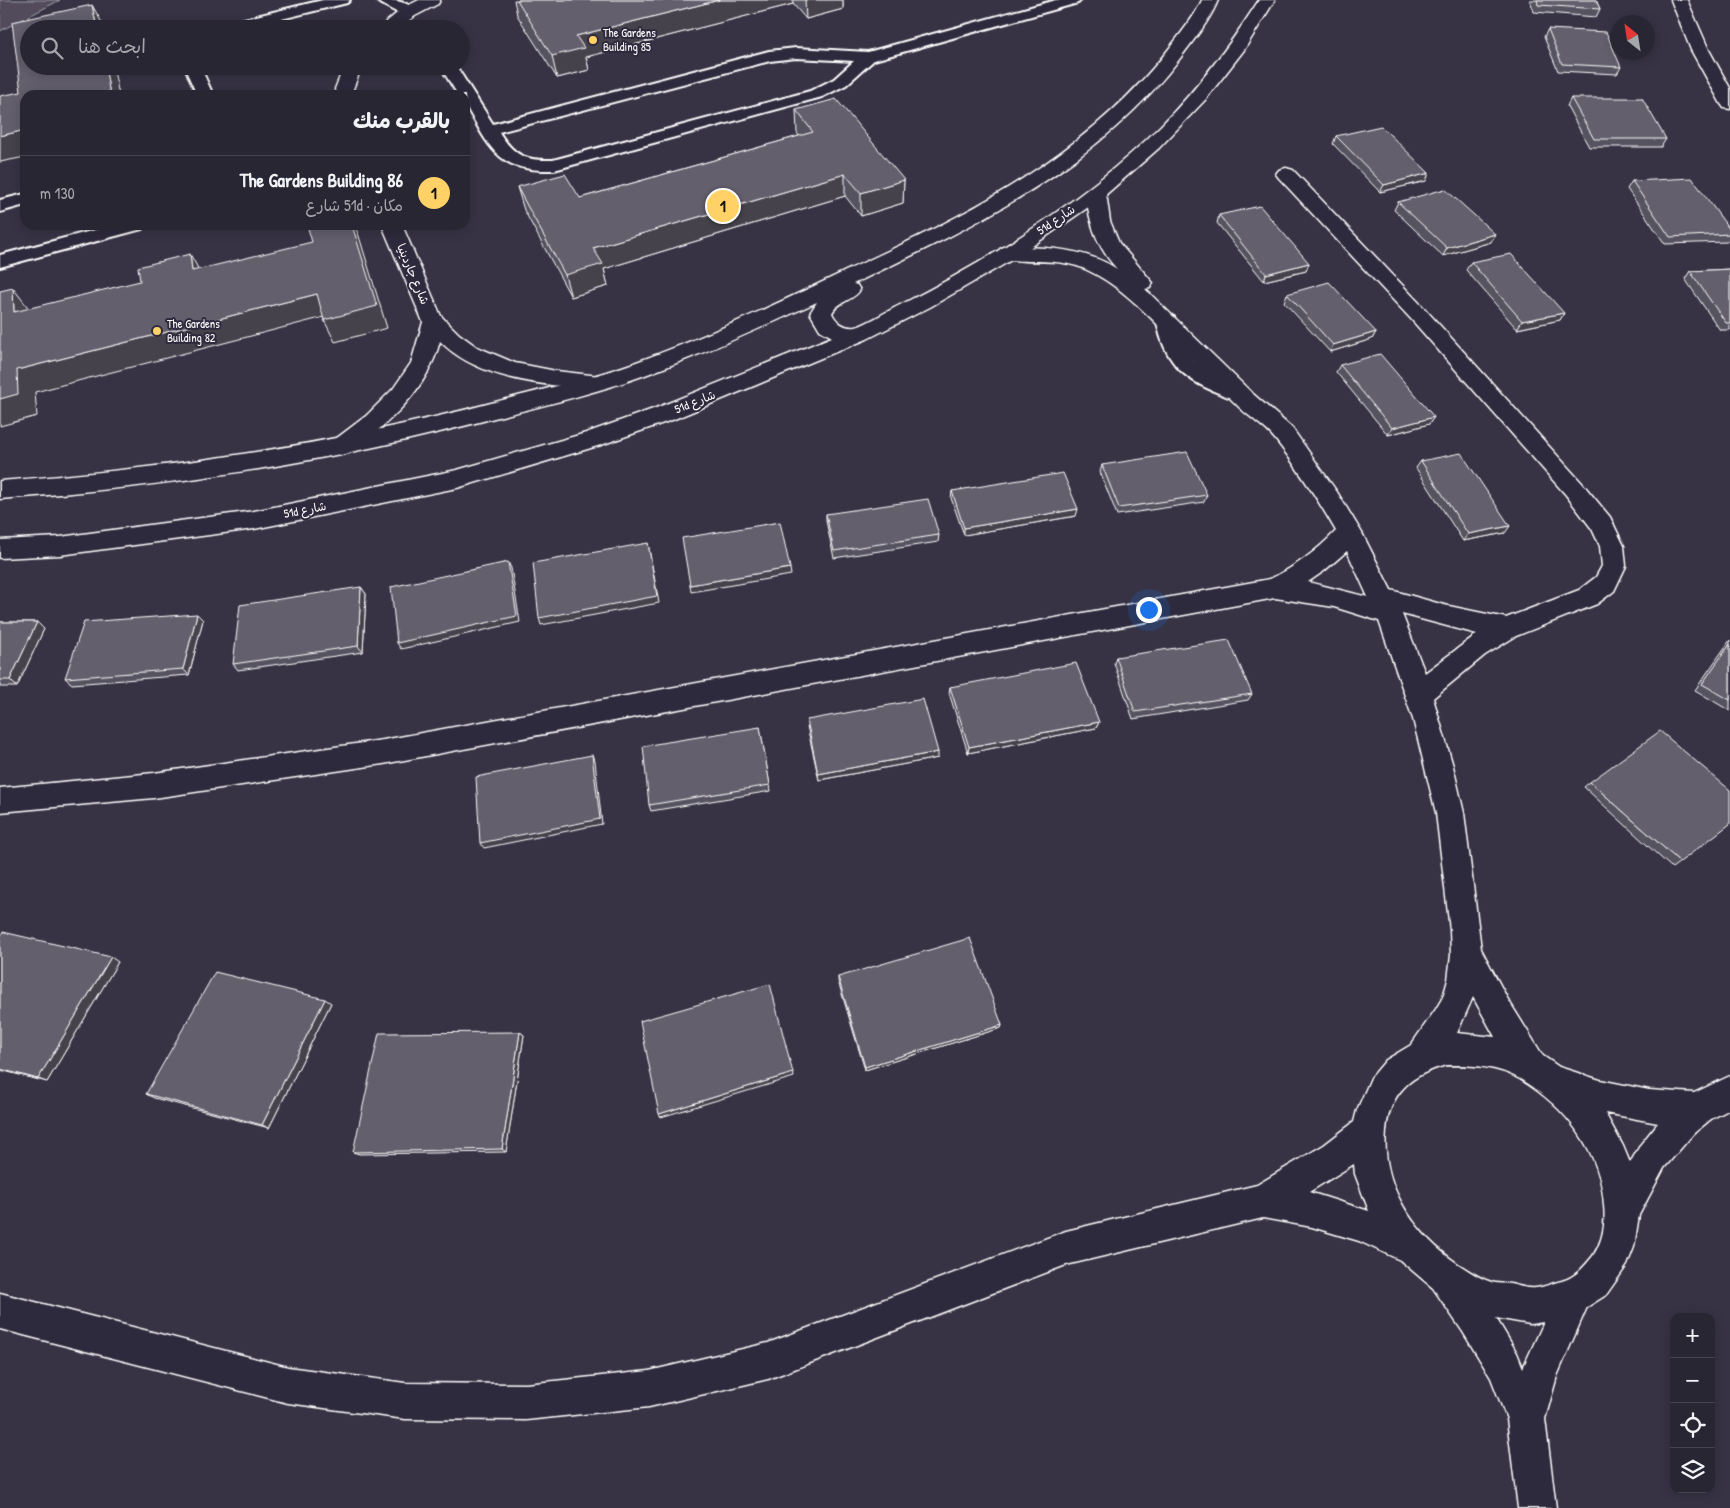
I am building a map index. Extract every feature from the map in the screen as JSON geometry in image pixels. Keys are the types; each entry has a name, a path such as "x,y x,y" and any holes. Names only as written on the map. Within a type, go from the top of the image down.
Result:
{"street":[{"path":"398,20 432,0"},
{"path":"0,490 148,476 255,462 341,447 446,424 638,370 784,310 982,212 1058,165 1156,76 1206,10 1210,0"},
{"name":"51d شارع","path":"0,549 60,546 254,520 457,479 593,440 664,414 859,334 923,302 1008,252 1096,193 1152,144 1199,96 1238,46 1266,0"},
{"path":"1679,0 1700,50 1730,104"},
{"path":"344,90 349,75"},
{"path":"1286,174 1418,314 1574,489 1601,524 1612,546 1614,566 1605,584 1588,597 1506,629 1476,647 1419,693"},
{"path":"1096,193 1101,230 1110,247 1135,276 1219,350 1264,397 1275,414 1277,426"},
{"name":"شارع جاردينيا","path":"394,230 434,322 455,342 476,354 516,371 556,380 600,382"},
{"path":"859,334 840,333 826,325 821,313 827,302 893,267 917,245"},
{"path":"1008,252 1041,253 1068,257 1094,265 1116,277 1167,322 1238,393 1277,426 1303,460 1350,533 1386,606 1419,693 1450,815 1466,952 1463,981 1454,1007 1440,1032 1422,1056"},
{"name":"شارع جاردينيا","path":"341,447 378,420 405,391 421,368 430,345 434,322"},
{"path":"0,800 66,796 251,774 463,738 1276,588 1298,578 1318,564 1350,533"},
{"path":"1276,588 1333,596 1361,604 1423,611 1464,622 1506,629"},
{"path":"1443,1276 1487,1299 1533,1306 1574,1296 1600,1277 1613,1255 1617,1248 1622,1213 1618,1176 1603,1140 1580,1107 1541,1074 1496,1009 1466,952"},
{"path":"1537,1508 1526,1419 1504,1366 1476,1319 1443,1276 1410,1246 1384,1209 1371,1170 1368,1132 1374,1107 1385,1085 1402,1067 1422,1056 1447,1049 1474,1049 1503,1055 1541,1074 1600,1096 1649,1106 1697,1109"},
{"path":"1622,1213 1641,1172 1666,1137 1697,1109 1730,1092"},
{"path":"0,1311 288,1385 405,1401 526,1402 649,1389 768,1361 1066,1248 1263,1200 1336,1157 1368,1132"},
{"path":"1263,1200 1320,1212 1361,1225 1410,1246"},
{"path":"1526,1419 1539,1374 1574,1296"}],"lane":[{"path":"258,20 342,0"},
{"path":"386,0 409,12"},
{"path":"488,130 769,56 796,53 868,57 1073,0"},
{"path":"470,101 502,151 512,159 524,164 554,165 816,94 840,82 868,57"},
{"path":"196,75 203,90"},
{"path":"454,75 463,90"},
{"path":"0,206 20,200"},
{"path":"0,261 117,230"}],"shaded area":[{"path":"0,0 60,0 20,20 0,31"}],"building":[{"path":"517,0 719,0 576,36 584,48 552,56"},
{"path":"1537,0 1596,0 1600,9 1538,5"},
{"path":"92,5 95,20 21,20"},
{"path":"20,20 20,75 107,75 109,90 21,90 12,22"},
{"path":"1548,29 1606,32 1610,41 1610,60 1618,60 1621,67 1562,64"},
{"path":"20,92 20,131 0,136 0,96"},
{"path":"1571,98 1642,98 1666,139 1594,139"},
{"path":"836,99 904,180 861,193 845,174 593,248 603,264 565,275 517,187 565,174 580,198 813,132 796,110"},
{"path":"1381,126 1429,173 1384,185 1336,136"},
{"path":"1692,178 1730,230 1730,234 1670,237 1632,181"},
{"path":"1445,189 1495,234 1447,248 1398,202"},
{"path":"1260,206 1309,263 1266,274 1219,215"},
{"path":"308,230 354,230 377,306 324,320 317,294 17,370 18,394 0,399 0,291 13,288 14,312 140,281 138,267 190,254 192,271 312,242"},
{"path":"1511,254 1564,313 1522,321 1471,262"},
{"path":"1730,269 1730,323 1726,323 1690,271"},
{"path":"1329,282 1376,332 1333,345 1287,294"},
{"path":"1380,354 1434,417 1392,428 1340,365"},
{"path":"1187,452 1207,495 1119,508 1102,465"},
{"path":"1461,453 1510,526 1468,534 1421,461"},
{"path":"1063,473 1078,509 964,528 952,491"},
{"path":"928,499 939,535 834,551 826,514"},
{"path":"780,522 790,568 690,585 682,538"},
{"path":"648,543 657,596 539,618 533,563"},
{"path":"508,562 517,616 397,643 391,587"},
{"path":"361,587 358,646 233,664 240,605"},
{"path":"197,614 183,669 65,678 84,622"},
{"path":"0,622 37,622 10,680 0,680"},
{"path":"1229,640 1252,694 1135,712 1116,657"},
{"path":"1730,644 1730,700 1702,684"},
{"path":"1076,663 1099,722 969,747 950,687"},
{"path":"923,699 938,752 818,774 807,720"},
{"path":"760,727 770,785 649,805 643,746"},
{"path":"1660,731 1730,790 1730,824 1680,862 1590,782"},
{"path":"592,755 600,819 480,843 476,777"},
{"path":"3,932 111,957 38,1079 0,1069 0,937"},
{"path":"970,938 1002,1025 865,1067 838,977"},
{"path":"215,972 325,999 262,1125 146,1094"},
{"path":"770,984 793,1073 659,1114 640,1021"},
{"path":"520,1032 502,1149 353,1152 379,1033"}],"place":[{"name":"The Gardens Building 85","path":"593,40"},
{"name":"The Gardens Building 86","path":"723,206"},
{"name":"The Gardens Building 82","path":"157,331"}]}
